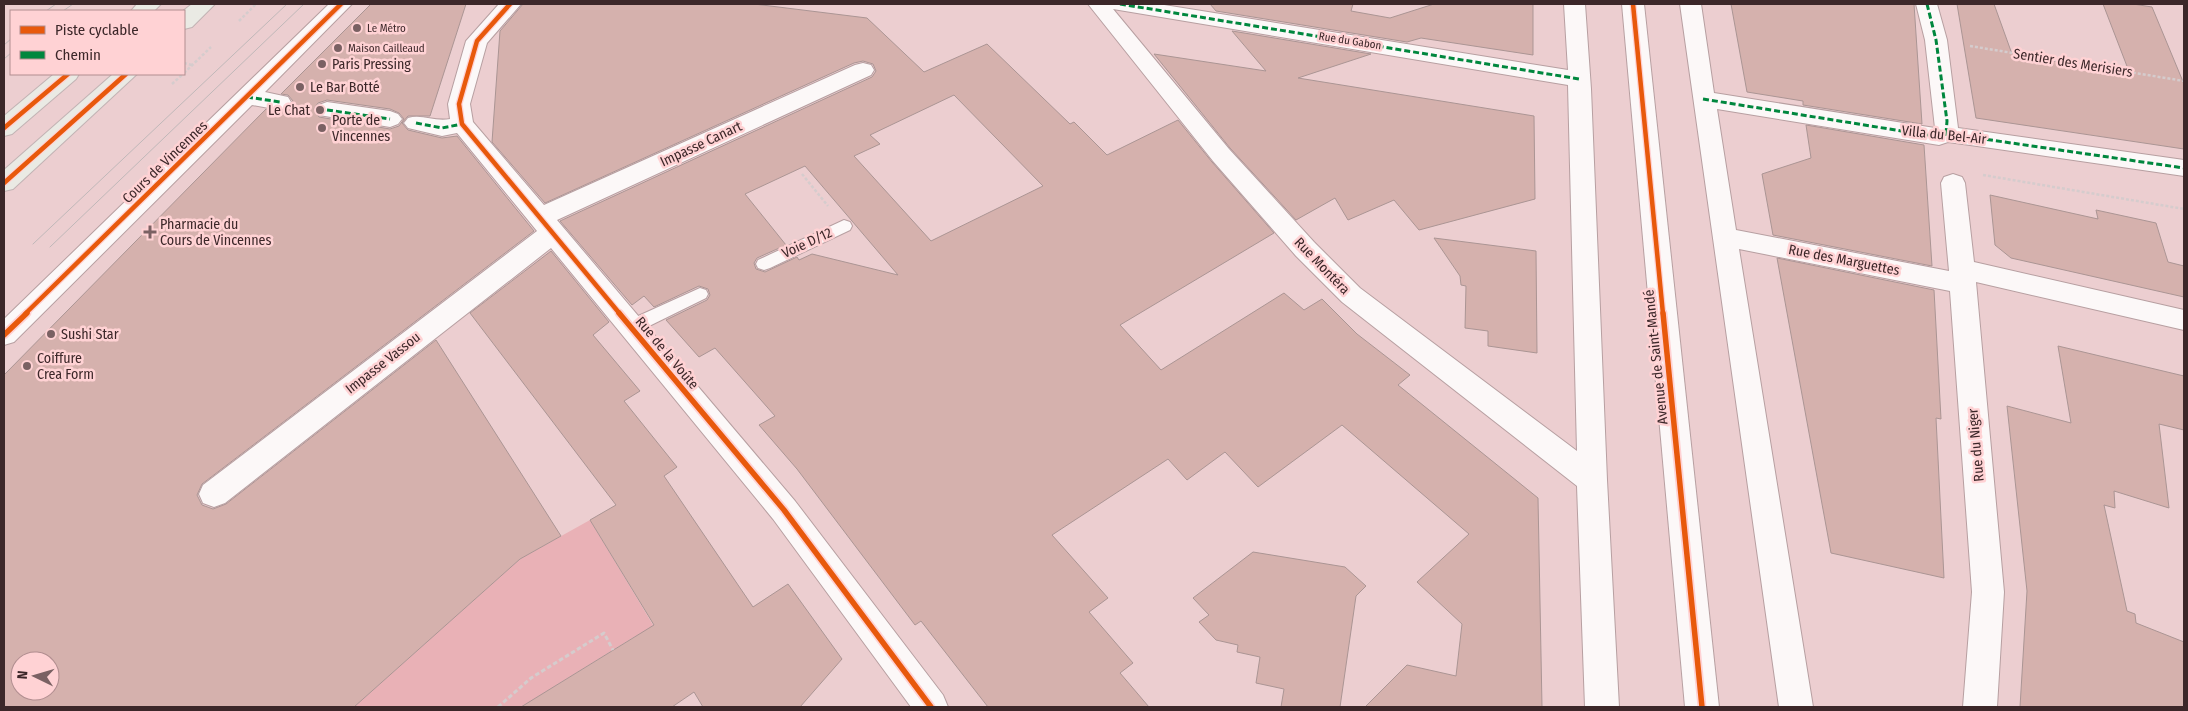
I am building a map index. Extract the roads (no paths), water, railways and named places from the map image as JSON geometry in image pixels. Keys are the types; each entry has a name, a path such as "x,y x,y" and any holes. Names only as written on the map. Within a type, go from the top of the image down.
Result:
{"main road":[{"path":"185,21 204,4"},
{"path":"4,128 67,75"},
{"path":"4,183 125,75"}],"street":[{"name":"Cours de Vincennes","path":"4,335 341,4"},
{"path":"416,124 442,128 462,124 459,104 477,41 510,4"},
{"name":"Rue Montéra","path":"1098,4 1221,155 1305,250 1351,296 1592,480"},
{"name":"Rue du Gabon","path":"1120,4 1579,79"},
{"path":"1575,4 1602,707"},
{"name":"Avenue de Saint-Mandé","path":"1633,4 1702,707"},
{"path":"1690,4 1796,707"},
{"path":"1927,4 1936,40 1947,121 1946,134"},
{"name":"Impasse Canart","path":"546,226 863,70"},
{"path":"247,97 280,102"},
{"name":"Villa du Bel-Air","path":"1704,99 1939,137 1946,134 2184,168"},
{"path":"327,110 390,119"},
{"name":"Rue de la Voûte","path":"462,124 784,510 932,707"},
{"name":"Rue du Niger","path":"1953,183 1988,592 1980,707"},
{"name":"Impasse Vassou","path":"214,494 546,226"},
{"name":"Rue des Marguettes","path":"1724,236 1962,277 2184,320"}],"lane":[{"name":"Voie D/12","path":"764,264 844,226"},
{"path":"631,327 700,294"}],"tram line":[{"path":"47,10 56,4"},
{"path":"64,10 73,4"},
{"path":"33,244 287,4"},
{"path":"50,247 304,4"},
{"path":"4,45 10,40"},
{"path":"4,59 10,54"}],"place":[{"name":"Le Métro","path":"357,28"},
{"name":"Maison Cailleaud","path":"338,48"},
{"name":"Paris Pressing","path":"322,64"},
{"name":"Le Bar Botté","path":"300,87"},
{"name":"Le Chat","path":"320,110"},
{"name":"Porte de Vincennes","path":"322,128"},
{"name":"Pharmacie du Cours de Vincennes","path":"150,232"},
{"name":"Sushi Star","path":"51,334"},
{"name":"Coiffure Crea Form","path":"27,366"}]}
